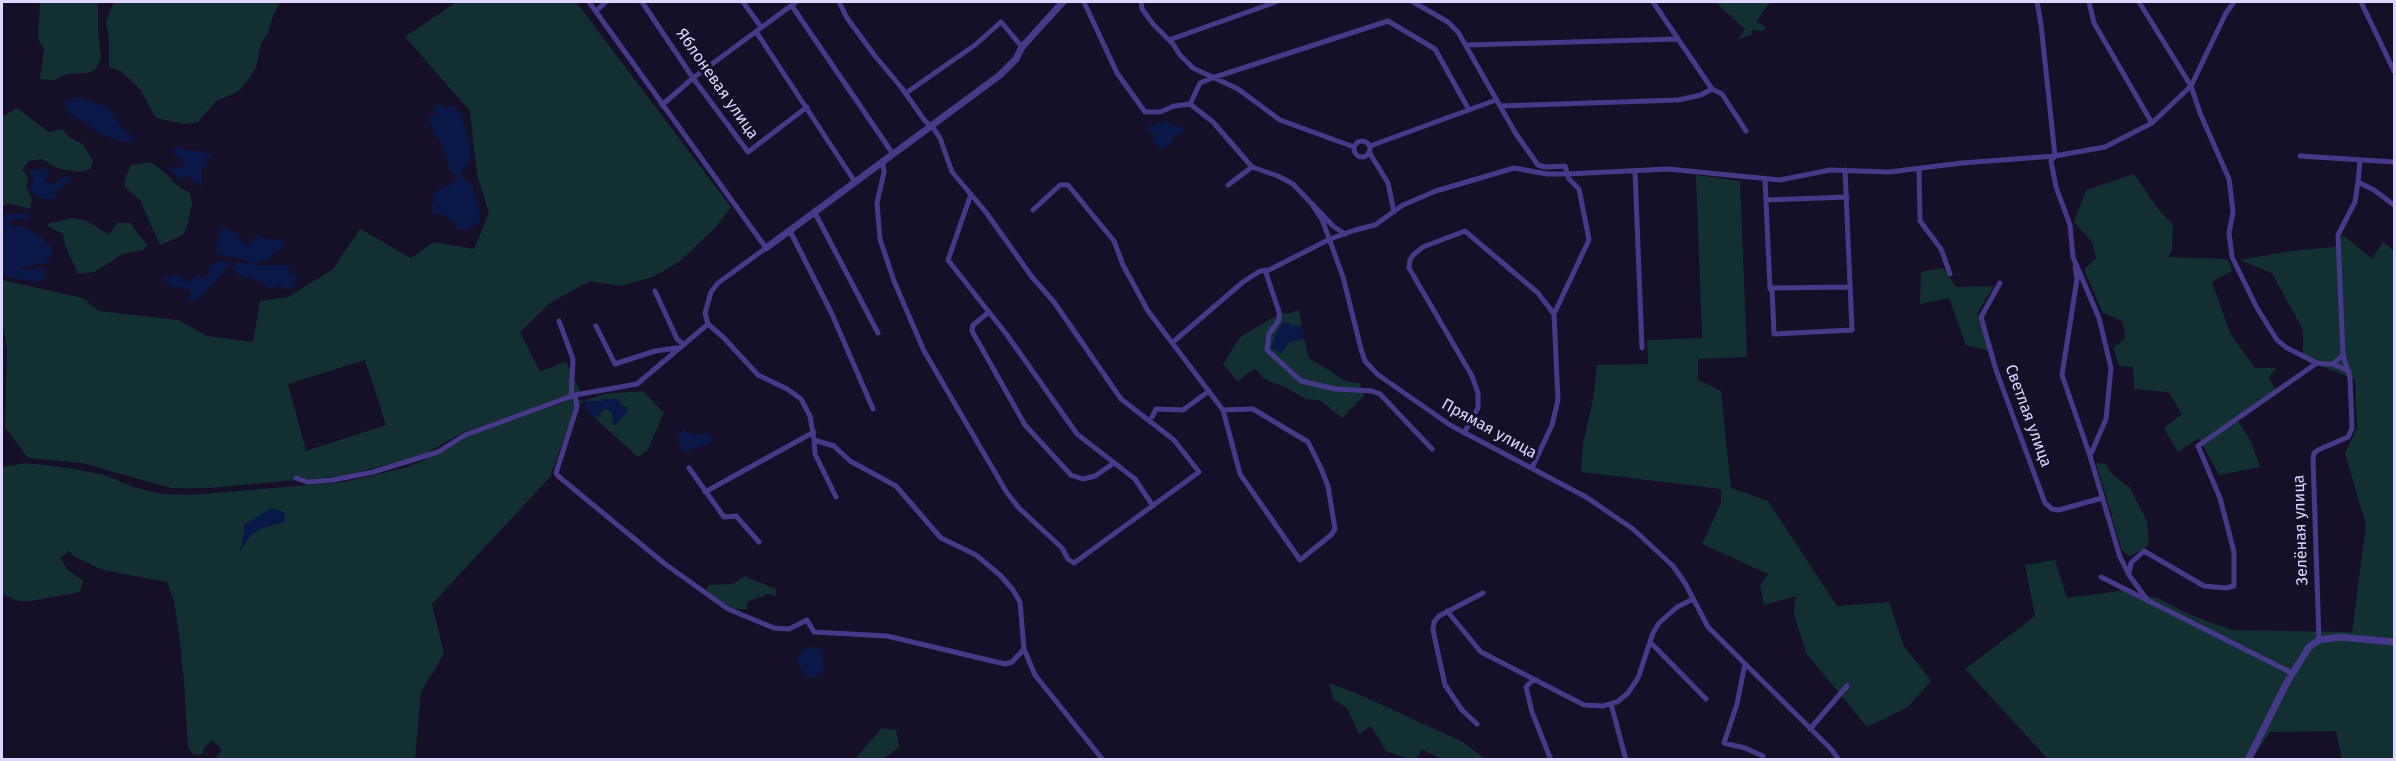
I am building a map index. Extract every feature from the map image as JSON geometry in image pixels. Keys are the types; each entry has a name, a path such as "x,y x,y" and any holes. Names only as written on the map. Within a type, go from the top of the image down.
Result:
{"street":[{"path":"589,2 766,248"},
{"path":"596,11 606,2"},
{"name":"Яблоневая улица","path":"642,2 693,78 748,152 807,107"},
{"path":"743,2 855,182"},
{"path":"839,2 847,18 940,138 952,172 1054,302 1121,399 1174,440 1199,472 1074,563 1068,559 1067,553 1019,508 998,480 959,408 930,361 894,281 880,239 877,203 884,172 883,162"},
{"path":"836,497 815,454 814,432 810,416 801,399 787,389 758,375 708,324 705,320 706,304 711,292 718,284 1000,75 1063,2"},
{"path":"1084,2 1117,73 1145,112 1160,112 1174,106 1190,104 1213,122 1252,167 1293,184 1333,226 1345,234"},
{"path":"1141,2 1142,9 1153,24 1193,68 1239,88 1280,120 1354,147"},
{"path":"1169,40 1276,2"},
{"path":"1413,2 1448,22 1467,45 1516,134 1538,165 1545,168 1565,166 1567,174 1579,189 1589,240 1554,314 1558,400 1552,425 1532,468"},
{"path":"1653,2 1712,89 1722,94 1746,131"},
{"path":"2037,2 2042,24 2055,156 2051,161 2056,187 2070,225 2077,279 2062,375 2090,456 2120,557 2129,575 2148,600"},
{"path":"2089,2 2094,23 2152,123"},
{"path":"2139,2 2191,86 2200,113 2229,179 2233,212 2229,233 2232,257 2277,340 2281,345 2317,363 2333,364 2349,371"},
{"path":"1173,342 1243,282 1260,271 1330,239 1375,225 1403,205 1436,191 1514,168 1547,174 1668,169 1780,180 1817,171 1876,172 1919,169 1962,163 2055,156 2105,147 2152,123 2191,86 2226,13 2234,2"},
{"path":"2361,2 2392,60 2394,71"},
{"path":"662,105 693,78 794,4 893,154"},
{"path":"1190,104 1200,83 1388,21 1435,49 1469,110"},
{"path":"906,93 975,45 1001,22 1022,47"},
{"path":"1467,45 1677,39"},
{"path":"1354,147 1356,154 1361,157 1370,149 1469,110 1498,103 1677,100 1701,95 1712,89"},
{"path":"1354,147 1361,141 1366,142 1388,183 1394,212"},
{"path":"2300,156 2394,162"},
{"name":"Зелёная улица","path":"2319,640 2313,458 2314,453 2318,450 2348,437 2351,433 2349,371 2343,355 2338,235 2355,202 2360,160"},
{"path":"1228,185 1252,167"},
{"path":"1919,169 1920,221 1941,249 1950,274"},
{"path":"1765,179 1774,333 1852,330 1845,170"},
{"path":"1635,171 1642,348"},
{"path":"2358,182 2374,190 2394,205"},
{"path":"1034,210 1060,185 1068,185 1114,241 1148,311 1223,410 1240,474 1300,560 1331,535 1335,529 1328,486 1308,442 1253,409 1223,410"},
{"path":"971,194 948,260 989,312 1077,434 1135,479 1153,506"},
{"path":"1766,200 1847,197"},
{"name":"Прямая улица","path":"1313,206 1330,239 1343,277 1365,361 1392,386 1464,433 1586,497 1633,529 1673,566 1708,627 1839,759"},
{"path":"815,213 878,333"},
{"path":"790,231 836,321 873,409"},
{"path":"1464,433 1478,408 1476,385 1409,268 1413,255 1423,247 1465,231 1538,293 1554,314"},
{"path":"2073,257 2099,318 2111,368 2106,419 2090,456"},
{"path":"1265,270 1279,312 1279,321 1269,334 1267,350 1301,381 1335,390 1372,391 1386,398 1432,449"},
{"name":"Светлая улица","path":"2001,283 1981,317 1996,370 2045,503 2052,509 2059,510 2102,498"},
{"path":"1772,288 1850,287"},
{"path":"655,291 681,346"},
{"path":"989,312 973,325 972,331 1025,425 1071,475 1083,479 1095,476 1114,463"},
{"path":"559,321 573,359 573,396 577,406 556,473 665,564 728,609 774,628 789,629 807,620 814,632 887,636 1005,664 1012,662 1024,649"},
{"path":"296,477 307,482 348,478 438,452 465,435 573,396 637,384 708,324"},
{"path":"596,326 615,364 655,351 681,346"},
{"path":"2333,364 2343,355"},
{"path":"2129,575 2131,563 2144,551 2204,586 2226,588 2234,586 2234,552 2220,498 2198,446 2317,363"},
{"path":"1152,417 1156,409 1183,410 1209,391"},
{"path":"705,492 814,432"},
{"path":"814,440 834,446 850,461 896,486 941,538 976,555 1000,575 1020,602 1024,649 1029,664 1044,688 1103,759"},
{"path":"689,468 724,518 736,516 759,542"},
{"path":"2101,577 2292,673"},
{"path":"1478,723 1462,710 1445,685 1433,630 1434,622 1447,611 1483,593"},
{"path":"1447,611 1481,652 1584,705 1603,706 1623,698 1633,687 1659,623 1667,614 1693,599"},
{"path":"2248,759 2292,673 2309,647 2319,640 2353,637 2394,642"},
{"path":"1650,642 1706,699"},
{"path":"1745,664 1737,704 1724,743 1745,748 1763,756"},
{"path":"1533,680 1526,687 1532,712 1551,759"},
{"path":"1810,729 1847,686"},
{"path":"1611,704 1626,759"}],"green space":[{"path":"40,2 98,2 101,58 96,69 87,73 66,74 55,80 40,79 44,49 38,39"},
{"path":"114,2 280,2 268,33 261,44 256,67 248,80 239,91 216,101 198,122 184,124 156,118 140,89 122,72 109,67 109,38 106,22"},
{"path":"456,2 576,2 731,207 714,229 680,261 653,277 620,286 590,281 550,303 520,332 540,372 566,361 582,395 564,398 464,432 421,456 342,476 208,488 171,488 82,463 28,458 5,427 7,348 2,320 2,280 83,298 99,311 178,320 207,336 253,342 260,301 288,297 333,269 360,229 411,258 434,242 474,249 489,213 477,174 470,111 405,37","holes":["365,360 386,425 306,451 288,384"]},
{"path":"1715,2 1770,2 1756,22 1766,27 1763,31 1752,30 1751,35 1738,39 1745,29"},
{"path":"17,108 49,132 62,129 70,138 83,144 93,161 90,169 80,172 57,168 42,159 29,161 22,170 26,174 28,181 26,186 32,199 30,209 11,204 2,205 2,117"},
{"path":"150,162 178,186 190,193 192,204 183,235 160,245 140,200 125,187 125,179 131,165"},
{"path":"2134,174 2158,209 2173,225 2172,250 2168,257 2228,259 2232,271 2212,282 2230,333 2255,368 2276,368 2269,377 2276,391 2237,419 2251,442 2260,467 2219,475 2199,438 2178,452 2164,428 2182,414 2168,392 2134,389 2133,367 2119,366 2113,348 2124,339 2122,321 2103,313 2084,270 2096,258 2092,242 2074,222 2086,190"},
{"path":"1696,175 1740,181 1747,357 1698,359 1698,380 1721,391 1731,488 1768,501 1837,606 1889,602 1904,646 1931,681 1908,707 1867,727 1806,653 1794,614 1796,596 1764,605 1760,585 1768,574 1702,544 1721,503 1721,489 1581,472 1583,444 1593,399 1597,365 1648,364 1647,340 1702,338"},
{"path":"73,218 87,221 109,235 117,223 130,223 147,245 143,250 123,254 94,272 78,274 65,245 63,234 47,226 50,223"},
{"path":"2343,235 2372,259 2383,242 2394,251 2394,759 2342,759 2336,731 2270,732 2252,759 2048,759 1965,669 2035,616 2025,565 2055,560 2067,598 2126,590 2160,599 2188,614 2232,630 2352,632 2366,525 2345,453 2357,428 2355,379 2303,359 2303,330 2272,273 2239,260 2291,251 2334,247"},
{"path":"1943,268 1956,287 1994,286 1977,314 1989,351 1966,345 1949,298 1920,304 1921,272"},
{"path":"1299,310 1302,325 1292,327 1289,342 1304,338 1309,358 1347,382 1360,383 1364,396 1342,418 1320,400 1306,399 1264,379 1256,369 1246,374 1238,382 1223,364 1240,337 1281,313 1288,314"},
{"path":"643,391 664,413 647,451 638,457 594,417 599,416 603,409 608,410 612,413 614,425 628,411 628,407 601,401 584,401 604,394"},
{"path":"573,399 584,401 574,411 550,477 432,604 444,654 421,692 415,759 215,759 222,750 212,740 202,754 194,755 188,748 179,634 174,601 167,582 103,570 75,557 69,551 60,558 67,569 83,581 80,592 31,601 18,601 2,594 2,467 26,463 68,468 105,475 133,487 162,494 191,495 344,482 408,467 440,453 465,437"},
{"path":"2096,463 2106,464 2112,474 2130,488 2147,521 2149,539 2147,547 2130,556 2122,550"},
{"path":"744,576 776,589 776,596 768,594 747,602 747,609 734,609 706,592 709,585 733,584"},
{"path":"1329,683 1463,742 1485,759 1441,759 1422,749 1416,759 1409,759 1386,751 1371,726 1359,734 1347,708 1333,699"},
{"path":"882,728 896,730 899,747 883,759 855,759"}],"water":[{"path":"78,97 108,108 134,140 132,142 120,141 103,135 69,113 65,103 67,100"},
{"path":"438,104 446,108 454,106 461,115 472,156 467,166 461,171 463,177 473,186 480,215 479,223 466,230 457,229 454,222 440,213 432,214 431,205 435,201 434,194 442,187 451,185 458,177 450,172 446,155 428,119 434,114 434,108"},
{"path":"1168,120 1170,125 1181,126 1184,131 1175,136 1170,145 1162,149 1155,143 1152,132 1148,131 1147,127"},
{"path":"179,146 186,151 195,150 211,155 202,169 202,187 186,175 180,181 169,168 176,166 185,169 182,158 177,158 173,151"},
{"path":"42,167 49,172 46,181 53,185 59,179 69,176 71,181 55,192 55,199 40,198 29,188 33,181 29,170 37,171"},
{"path":"25,213 32,218 7,221 13,227 21,226 40,236 53,249 47,263 26,266 20,270 42,268 45,271 44,279 38,283 2,275 2,215"},
{"path":"221,227 236,233 243,245 250,244 256,235 266,239 284,240 281,250 276,250 270,260 258,262 256,266 289,265 290,276 297,273 296,280 290,289 283,289 279,284 271,289 265,287 264,282 257,282 236,273 232,269 236,262 250,264 251,261 217,254 216,246"},
{"path":"219,261 228,261 230,264 195,301 187,300 191,293 182,287 173,288 163,280 164,276 170,277 176,274 189,283 201,272 200,280 209,273 210,266"},
{"path":"1283,322 1290,323 1292,327 1302,325 1304,338 1289,342 1281,354 1271,349 1275,335"},
{"path":"616,399 620,401 621,407 628,407 628,411 615,425 612,413 608,410 599,411 599,416 594,417 586,409 584,401"},
{"path":"684,430 695,435 708,433 712,443 683,452 677,438"},
{"path":"271,508 284,512 285,522 262,528 251,535 239,553 244,525"},
{"path":"815,647 822,650 825,669 815,677 807,678 797,659 806,648"}]}
